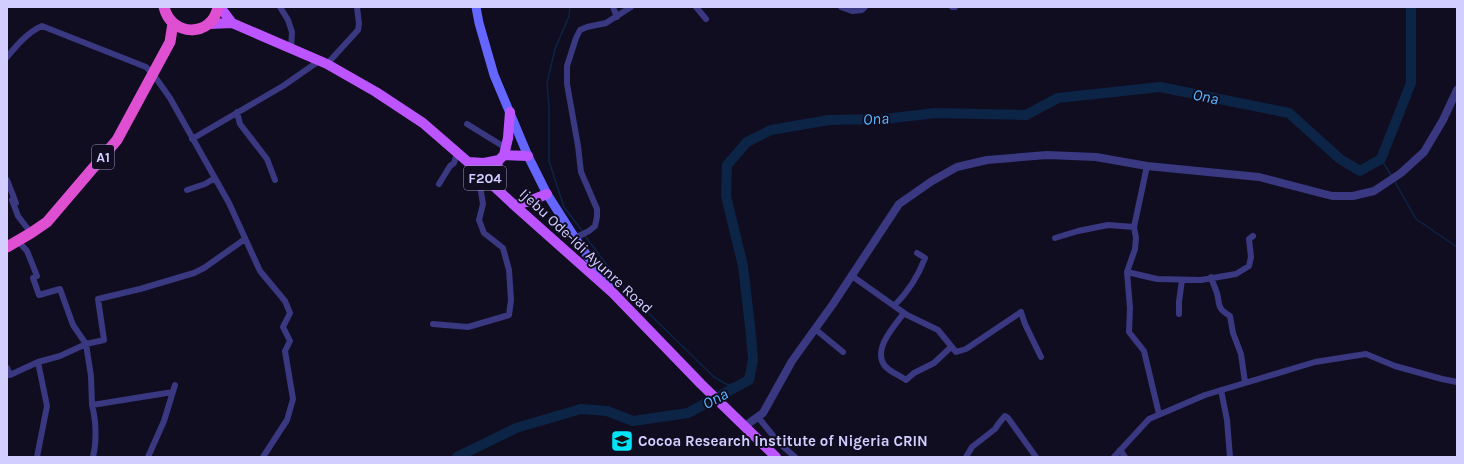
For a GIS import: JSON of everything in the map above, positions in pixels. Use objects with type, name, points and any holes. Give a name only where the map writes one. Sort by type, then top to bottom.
[{"type":"highway","points":[[164,7],[167,15],[173,22],[186,29],[196,29],[210,24],[219,7]]},
{"type":"highway","name":"A1","points":[[7,247],[31,234],[47,222],[117,140],[170,42],[173,22]]},
{"type":"highway","name":"A1","points":[[170,42],[186,29]]},
{"type":"main road","name":"F204","points":[[219,7],[232,23]]},
{"type":"main road","points":[[476,7],[479,23],[494,74],[528,156],[547,194],[578,236],[614,293]]},
{"type":"main road","name":"F204","points":[[210,24],[232,23]]},
{"type":"main road","name":"Ijebu Ode-Idi Ayunre Road","points":[[232,23],[323,62],[376,92],[423,124],[458,153],[514,205],[614,293],[701,384],[776,457]]},
{"type":"main road","points":[[494,186],[495,170],[503,154],[510,127],[510,112]]},
{"type":"main road","points":[[468,162],[484,163],[503,154],[528,156]]},
{"type":"main road","points":[[514,205],[527,202],[547,194]]},
{"type":"street","points":[[280,7],[288,20],[292,32],[292,49]]},
{"type":"street","points":[[192,138],[323,62],[358,30],[359,24],[357,7]]},
{"type":"street","points":[[613,7],[617,17]]},
{"type":"street","points":[[578,236],[590,231],[597,222],[597,209],[581,172],[576,130],[567,84],[567,66],[580,30],[586,27],[606,23],[631,7]]},
{"type":"street","points":[[696,7],[706,19]]},
{"type":"street","points":[[841,7],[852,11],[862,10],[865,7]]},
{"type":"street","points":[[7,57],[36,28],[42,26],[146,67],[153,74],[170,98],[216,178],[260,271],[285,301],[290,313],[283,327],[290,341],[285,351],[293,399],[287,420],[263,457]]},
{"type":"street","points":[[745,426],[763,413],[792,362],[852,276],[899,204],[932,181],[956,168],[987,160],[1047,156],[1096,157],[1147,166],[1259,178],[1332,196],[1353,196],[1374,191],[1401,173],[1424,152],[1444,120],[1457,90]]},
{"type":"street","points":[[236,112],[240,124],[267,159],[274,180]]},
{"type":"street","points":[[467,124],[503,154]]},
{"type":"street","points":[[439,184],[450,166],[454,163],[458,153]]},
{"type":"street","points":[[1147,166],[1134,226],[1136,238],[1135,249],[1127,272],[1130,308],[1129,332],[1144,351],[1159,414]]},
{"type":"street","points":[[433,324],[468,327],[508,315],[511,300],[509,270],[503,248],[484,233],[479,220],[483,204],[480,186],[484,177]]},
{"type":"street","points":[[187,190],[205,184],[216,178]]},
{"type":"street","points":[[7,180],[18,216],[31,234]]},
{"type":"street","points":[[1055,238],[1078,231],[1108,225],[1134,226]]},
{"type":"street","points":[[1127,272],[1157,278],[1182,280],[1201,280],[1236,274],[1249,266],[1251,257],[1248,239],[1253,236]]},
{"type":"street","points":[[7,368],[8,376],[38,362],[60,356],[86,344],[104,340],[98,299],[140,289],[194,273],[204,268],[245,239]]},
{"type":"street","points":[[18,241],[27,251],[37,276],[33,278],[39,295],[60,289],[73,325],[86,344],[91,376],[92,405],[94,413],[95,449],[93,457]]},
{"type":"street","points":[[894,306],[914,283],[922,267],[925,258],[917,253]]},
{"type":"street","points":[[852,276],[904,313],[938,330],[956,352],[966,349],[1021,312],[1024,324],[1041,357]]},
{"type":"street","points":[[1212,278],[1217,293],[1218,305],[1222,312],[1230,316],[1233,333],[1241,354],[1246,382]]},
{"type":"street","points":[[1179,314],[1178,302],[1182,280]]},
{"type":"street","points":[[904,313],[889,333],[882,347],[881,352],[884,364],[889,370],[906,380],[914,373],[934,363],[951,347]]},
{"type":"street","points":[[815,329],[843,352]]},
{"type":"street","points":[[1114,457],[1149,419],[1159,414],[1205,395],[1314,362],[1366,354],[1394,366],[1457,382]]},
{"type":"street","points":[[37,457],[47,406],[38,362]]},
{"type":"street","points":[[148,457],[164,421],[175,385]]},
{"type":"street","points":[[1221,390],[1227,420],[1230,457]]},
{"type":"street","points":[[92,405],[173,392]]},
{"type":"street","points":[[966,457],[972,447],[995,430],[1005,416],[1036,457]]},
{"type":"street","points":[[758,418],[779,443],[795,457]]},
{"type":"street","points":[[1120,450],[1125,457]]},
{"type":"waterway","points":[[570,7],[569,16],[555,49],[547,83],[549,108],[549,161],[564,207],[583,232]]},
{"type":"waterway","name":"Ona","points":[[457,457],[516,428],[581,409],[607,411],[633,421],[688,413],[749,380],[753,360],[751,335],[743,266],[726,196],[727,165],[747,142],[771,130],[829,120],[884,119],[936,113],[1026,115],[1058,98],[1160,87],[1289,113],[1340,159],[1360,171],[1381,159],[1411,83],[1411,7]]},
{"type":"waterway","points":[[1381,159],[1391,175]]},
{"type":"waterway","points":[[1394,180],[1416,219],[1457,247]]},
{"type":"waterway","points":[[585,236],[629,294],[714,377],[728,385],[749,380]]},
{"type":"place","name":"Cocoa Research Institute of Nigeria CRIN","points":[[622,441]]}]
